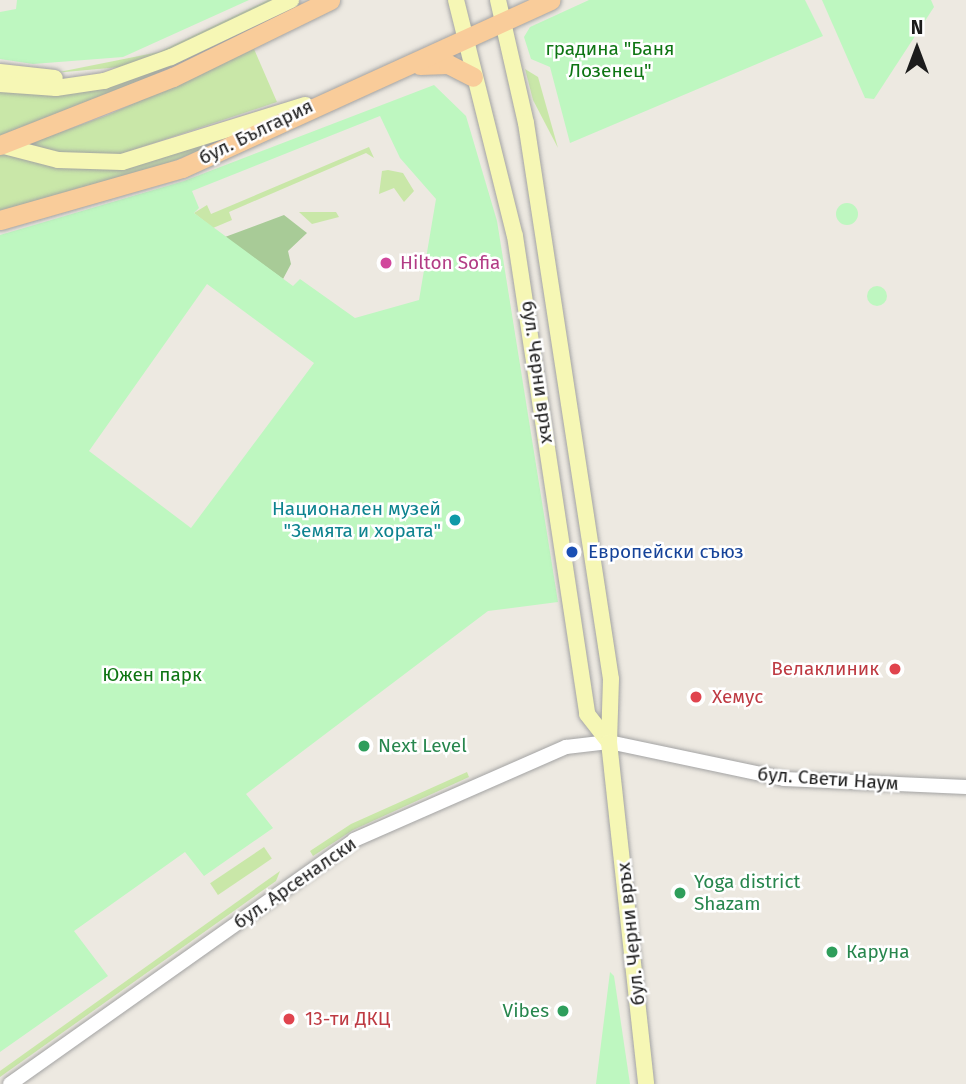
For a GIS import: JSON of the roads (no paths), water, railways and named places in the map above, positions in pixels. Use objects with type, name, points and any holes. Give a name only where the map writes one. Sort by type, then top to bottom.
[{"type":"main road","points":[[0,84],[82,86],[138,70],[291,0]]},
{"type":"main road","points":[[0,145],[173,77],[330,0]]},
{"type":"main road","name":"бул. Черни връх","points":[[456,0],[527,299],[586,713],[609,742]]},
{"type":"main road","name":"бул. Черни връх","points":[[498,0],[526,123],[611,679],[609,742],[646,1084]]},
{"type":"main road","name":"бул. България","points":[[0,220],[130,187],[254,137],[321,101],[405,67],[463,38],[551,0]]},
{"type":"main road","points":[[405,67],[443,63],[473,76]]},
{"type":"main road","points":[[0,72],[57,78],[138,70]]},
{"type":"main road","points":[[0,145],[58,160],[122,162],[321,101]]},
{"type":"street","name":"бул. Свети Наум","points":[[609,742],[784,779],[966,787]]},
{"type":"street","name":"бул. Арсеналски","points":[[10,1084],[354,840],[566,747],[609,742]]},
{"type":"place","name":"Hilton Sofia","points":[[386,263]]},
{"type":"place","name":"Национален музей \"Земята и хората\"","points":[[455,520]]},
{"type":"place","name":"Европейски съюз","points":[[572,552]]},
{"type":"place","name":"Велаклиник","points":[[895,669]]},
{"type":"place","name":"Хемус","points":[[696,697]]},
{"type":"place","name":"Next Level","points":[[364,746]]},
{"type":"place","name":"Yoga district Shazam","points":[[680,893]]},
{"type":"place","name":"Каруна","points":[[832,952]]},
{"type":"place","name":"Vibes","points":[[563,1011]]},
{"type":"place","name":"13-ти ДКЦ","points":[[289,1019]]},
{"type":"park label","name":"градина \"Баня Лозенец\"","points":[[610,60]]},
{"type":"park label","name":"Южен парк","points":[[152,675]]}]
